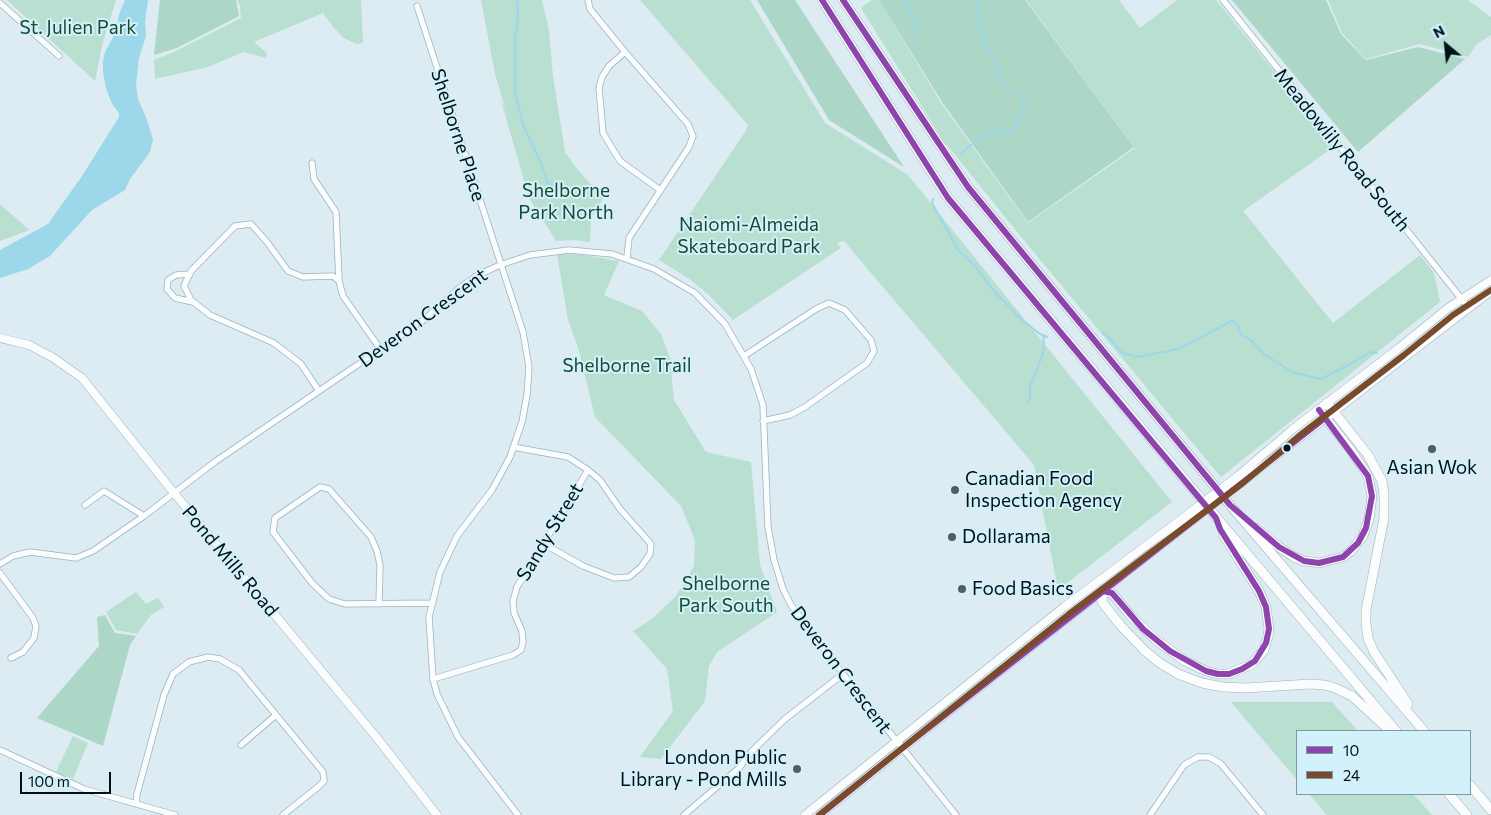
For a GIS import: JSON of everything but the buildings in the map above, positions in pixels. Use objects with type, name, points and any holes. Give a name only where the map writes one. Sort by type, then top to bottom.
[{"type":"highway","points":[[822,0],[948,198],[1395,730]]},
{"type":"highway","points":[[843,0],[968,187],[1230,504],[1424,730]]},
{"type":"highway","points":[[1327,403],[1373,463],[1382,481],[1384,518],[1366,610],[1368,638],[1381,665],[1424,730]]},
{"type":"highway","points":[[1230,504],[1279,547],[1304,561],[1328,562],[1343,557],[1351,551],[1363,536],[1366,528],[1372,496],[1371,484],[1361,464],[1319,410]]},
{"type":"highway","points":[[1216,518],[1220,529],[1259,591],[1266,607],[1268,636],[1264,650],[1252,664],[1229,674],[1218,674],[1200,668],[1185,661],[1156,640],[1130,615],[1112,593],[1103,591],[1102,602],[1132,639],[1160,663],[1178,674],[1202,683],[1223,687],[1325,685],[1352,696],[1389,730]]},
{"type":"highway","points":[[1471,786],[1491,810]]},
{"type":"highway","points":[[1450,795],[1467,815]]},
{"type":"main road","points":[[1240,479],[1327,403],[1448,308],[1491,280]]},
{"type":"main road","points":[[805,815],[1096,582],[1186,520],[1334,412],[1491,291]]},
{"type":"main road","name":"Pond Mills Road","points":[[0,338],[29,346],[52,357],[82,378],[174,493],[377,738],[437,815]]},
{"type":"main road","points":[[820,815],[1103,591],[1186,520]]},
{"type":"main road","points":[[1096,582],[1103,591]]},
{"type":"street","points":[[588,0],[590,9],[688,124],[693,136],[689,147],[629,238],[627,258]]},
{"type":"street","name":"Meadowlily Road South","points":[[1223,0],[1468,307]]},
{"type":"street","points":[[0,3],[59,56]]},
{"type":"street","name":"Shelborne Place","points":[[417,6],[523,332],[529,367],[527,395],[522,422],[513,447],[492,490],[457,536],[440,572],[429,617],[433,678],[438,694],[458,737],[516,814]]},
{"type":"street","points":[[625,52],[609,66],[602,77],[599,88],[602,133],[620,161],[660,190]]},
{"type":"street","points":[[312,163],[314,179],[336,212],[339,281],[343,296],[381,350]]},
{"type":"street","points":[[319,391],[301,364],[274,343],[210,315],[193,302],[184,286],[190,274],[235,226],[252,224],[288,271],[303,277],[333,276],[339,281]]},
{"type":"street","name":"Deveron Crescent","points":[[0,564],[13,556],[30,552],[76,558],[93,551],[144,516],[216,461],[425,319],[458,289],[476,276],[500,265],[530,255],[570,250],[612,254],[654,269],[694,294],[725,324],[751,368],[763,405],[768,528],[774,560],[783,589],[791,605],[843,674],[956,815]]},
{"type":"street","points":[[190,274],[176,275],[168,280],[167,289],[175,298],[193,302]]},
{"type":"street","points":[[744,356],[816,308],[829,303],[845,310],[871,340],[874,351],[867,363],[805,407],[790,415],[763,421]]},
{"type":"street","points":[[513,447],[568,458],[588,470],[600,480],[620,509],[651,544],[650,554],[641,567],[629,577],[614,578],[583,566],[544,544]]},
{"type":"street","name":"Sandy Street","points":[[433,678],[513,655],[520,650],[523,642],[522,631],[514,613],[516,587],[588,470]]},
{"type":"street","points":[[379,604],[380,565],[377,551],[371,537],[330,489],[320,487],[275,518],[273,532],[312,583],[329,599],[345,604],[379,604],[432,603]]},
{"type":"street","points":[[86,505],[104,491],[144,516]]},
{"type":"street","points":[[0,573],[29,612],[36,626],[34,638],[23,652],[11,658]]},
{"type":"street","points":[[136,804],[164,695],[173,674],[189,662],[208,657],[220,659],[238,670],[323,772],[324,781],[282,815]]},
{"type":"street","points":[[684,815],[739,768],[752,751],[785,719],[843,674]]},
{"type":"street","points":[[241,744],[276,715]]},
{"type":"street","points":[[0,750],[84,789],[175,815]]},
{"type":"street","points":[[1150,815],[1184,765],[1198,756],[1209,757],[1221,764],[1263,815]]},
{"type":"green space","name":"St. Julien Park","points":[[7,0],[116,0],[103,42],[95,81]]},
{"type":"green space","points":[[160,0],[236,0],[239,16],[177,48],[154,55]]},
{"type":"green space","points":[[237,0],[361,0],[363,43],[356,44],[344,38],[323,13],[254,42],[267,53],[266,58],[243,52],[208,67],[155,79],[154,60],[241,18],[240,6]]},
{"type":"green space","name":"Shelborne Park North","points":[[481,0],[542,0],[549,30],[553,76],[565,152],[603,198],[591,220],[590,242],[575,240],[556,241],[529,198],[500,97],[507,114],[495,74]]},
{"type":"green space","name":"Naiomi-Almeida Skateboard Park","points":[[640,0],[750,0],[825,123],[908,175],[1172,502],[1058,590],[1034,465],[844,241],[837,243],[841,248],[733,320],[708,294],[688,278],[659,260],[748,125]]},
{"type":"green space","points":[[757,0],[795,0],[904,167],[829,120]]},
{"type":"green space","points":[[872,0],[879,0],[941,103],[1028,223],[1135,148],[1026,0],[1119,0],[1140,28],[1177,0],[1216,0],[1335,146],[1243,211],[1333,323],[1420,255],[1434,273],[1440,302],[1221,477],[943,140],[861,8]]},
{"type":"green space","points":[[879,0],[1025,0],[1134,147],[1028,222],[942,102]]},
{"type":"green space","points":[[1232,0],[1326,0],[1341,34],[1366,60],[1418,47],[1465,59],[1358,152]]},
{"type":"green space","points":[[1328,0],[1468,0],[1491,17],[1491,35],[1477,44],[1468,57],[1420,44],[1366,59],[1342,33]]},
{"type":"green space","points":[[0,204],[29,230],[0,241]]},
{"type":"green space","name":"Shelborne Trail","points":[[557,254],[584,255],[619,261],[604,295],[642,311],[661,334],[670,358],[674,400],[706,452],[751,462],[760,565],[777,612],[717,652],[709,666],[705,701],[661,759],[640,757],[673,711],[667,669],[633,631],[652,619],[676,596],[694,566],[695,540],[681,506],[595,417],[578,347],[568,320]]},
{"type":"green space","points":[[136,592],[146,604],[158,598],[164,607],[151,615],[137,634],[116,630],[106,612]]},
{"type":"green space","points":[[105,615],[115,633],[136,636],[130,645],[103,746],[37,718],[99,646],[97,617]]},
{"type":"green space","points":[[1231,702],[1332,702],[1357,730],[1296,730],[1296,779]]},
{"type":"green space","points":[[73,736],[88,743],[73,779],[56,772]]},
{"type":"green space","points":[[1310,795],[1414,795],[1432,815],[1327,815]]},
{"type":"water","points":[[125,0],[148,0],[145,22],[146,36],[139,58],[136,84],[138,99],[153,139],[150,152],[130,179],[125,190],[92,210],[50,256],[28,269],[0,278],[0,250],[48,224],[82,176],[119,117],[119,113],[112,104],[106,88],[103,61],[105,52],[117,30],[119,14]]},
{"type":"waterway","points":[[517,0],[515,92],[523,125],[542,165],[548,184],[550,183],[554,189]]},
{"type":"waterway","points":[[907,0],[905,5],[917,25],[915,41]]},
{"type":"waterway","points":[[961,155],[969,146],[994,131],[1013,132],[1026,101],[1000,83],[995,62],[983,40],[978,0]]},
{"type":"waterway","points":[[933,199],[932,203],[958,250],[974,265],[994,291],[1022,320],[1047,337]]},
{"type":"waterway","points":[[1103,333],[1107,335],[1122,353],[1138,357],[1178,349],[1232,321],[1237,323],[1241,335],[1251,340],[1264,354],[1292,372],[1321,379],[1370,352],[1377,353]]},
{"type":"waterway","points":[[1028,402],[1030,387],[1042,356],[1043,335]]},
{"type":"transit line","name":"10","points":[[822,0],[948,198],[1216,518],[1220,529],[1259,591],[1266,607],[1269,629],[1266,643],[1255,661],[1242,669],[1229,674],[1206,671],[1170,651],[1143,629],[1112,593],[1103,591]]},
{"type":"transit line","name":"10","points":[[843,0],[968,187],[1230,505],[1279,547],[1304,561],[1319,563],[1343,557],[1358,543],[1366,528],[1372,496],[1368,476],[1319,410]]},
{"type":"transit line","name":"24","points":[[819,815],[1069,614],[1243,483],[1299,436],[1453,315],[1491,290]]},
{"type":"transit line","name":"10","points":[[820,815],[895,754],[1325,418]]},
{"type":"place","name":"Asian Wok","points":[[1432,449]]},
{"type":"place","name":"Canadian Food Inspection Agency","points":[[955,490]]},
{"type":"place","name":"Dollarama","points":[[952,537]]},
{"type":"place","name":"Food Basics","points":[[962,589]]},
{"type":"place","name":"London Public Library - Pond Mills","points":[[797,769]]},
{"type":"park label","name":"Shelborne Park South","points":[[726,595]]}]
